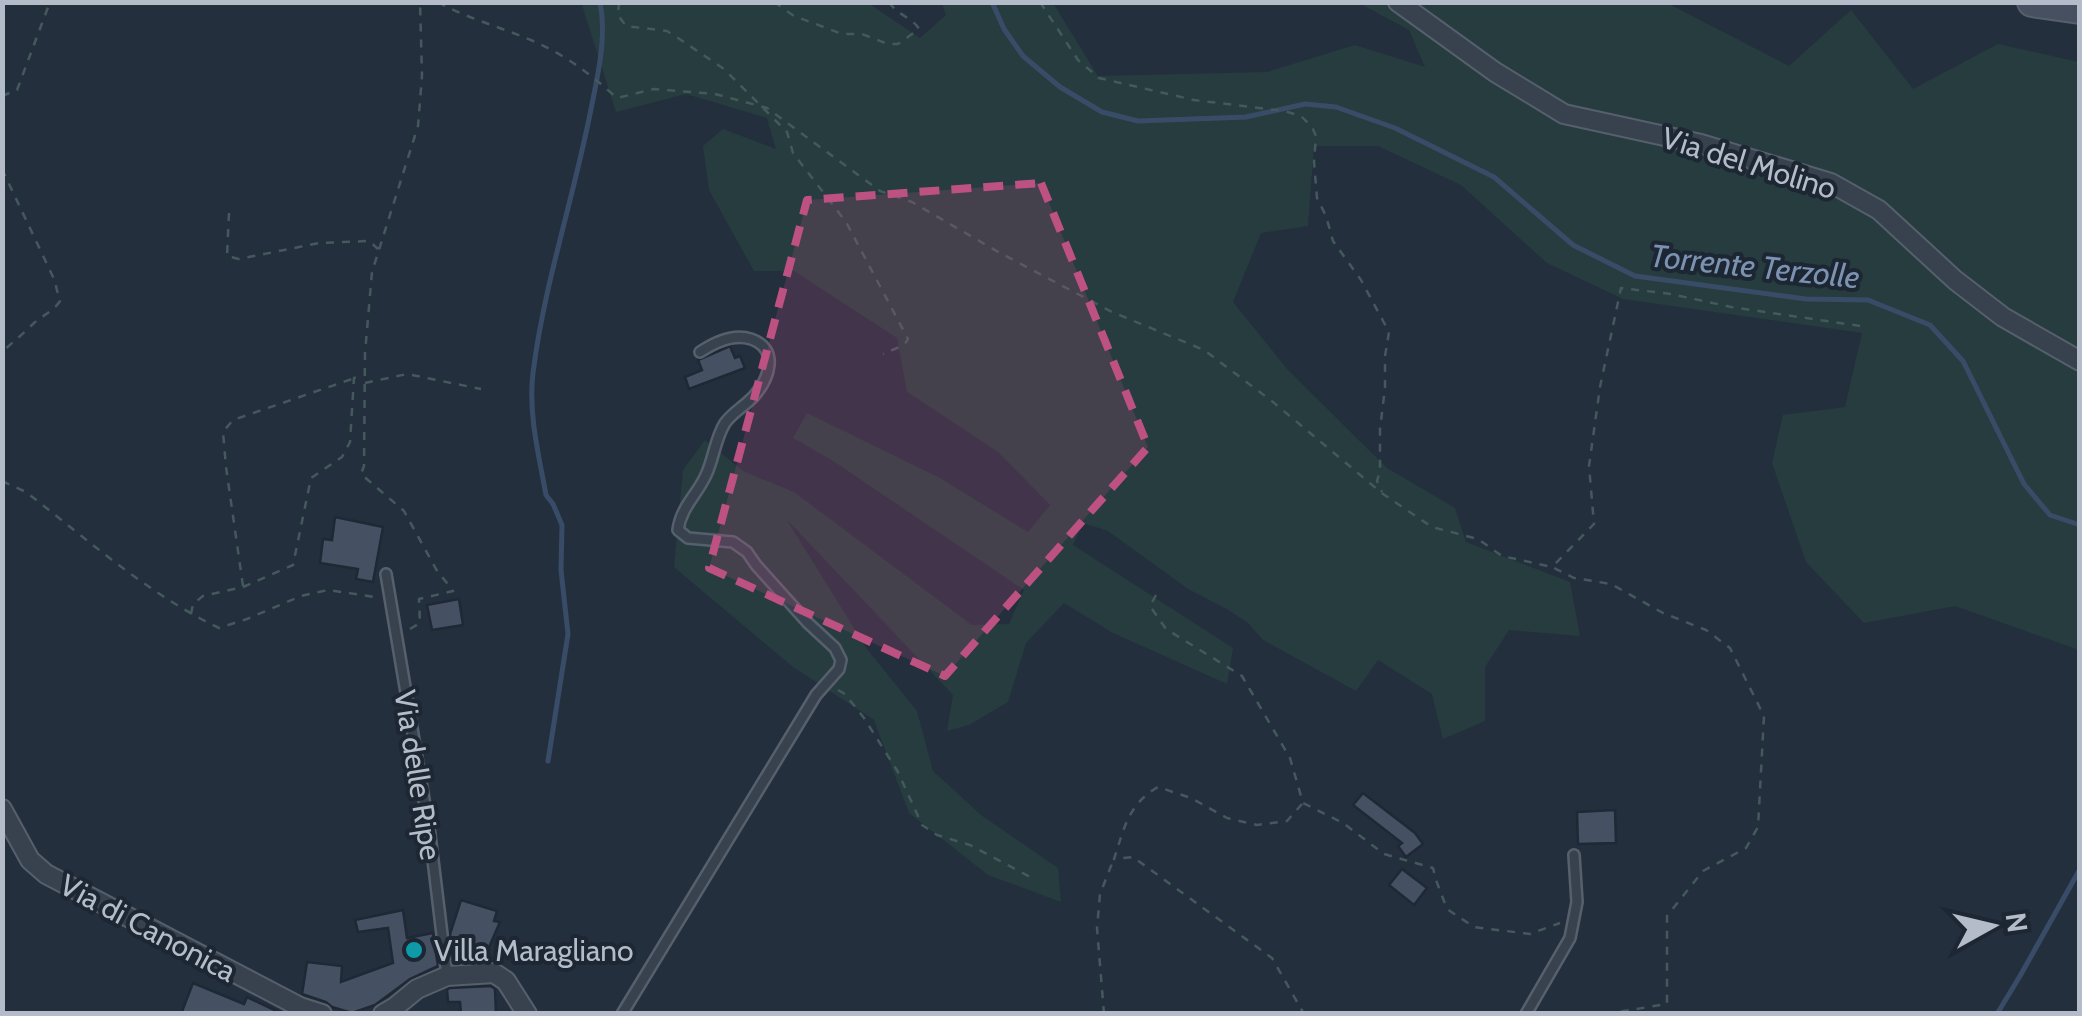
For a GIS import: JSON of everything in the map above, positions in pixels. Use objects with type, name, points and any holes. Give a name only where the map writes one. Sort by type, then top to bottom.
[{"type":"street","name":"Via del Molino","points":[[1398,2],[1496,72],[1564,114],[1701,144],[1831,183],[1879,210],[1955,280],[2003,317],[2080,361]]},
{"type":"street","points":[[2032,2],[2080,9]]},
{"type":"street","name":"Via di Canonica","points":[[2,809],[30,860],[46,874],[300,1008],[322,1014]]},
{"type":"street","points":[[383,1014],[417,990],[447,976],[494,974],[506,981],[527,1014]]},
{"type":"lane","points":[[622,1014],[816,695],[839,669],[835,648],[747,552],[732,542],[688,538],[678,530],[689,500],[706,476],[726,422],[753,397],[770,367],[765,346],[752,339],[716,341],[700,352]]},
{"type":"lane","name":"Via delle Ripe","points":[[386,574],[430,836],[447,976]]},
{"type":"lane","points":[[1526,1014],[1570,938],[1576,902],[1574,855]]},
{"type":"path","points":[[2,96],[17,90],[50,2]]},
{"type":"path","points":[[397,637],[420,624],[418,599],[453,591],[436,569],[404,511],[360,474],[364,466],[364,382],[372,272],[418,126],[422,76],[420,2]]},
{"type":"path","points":[[438,2],[454,12],[535,42],[582,67],[617,98],[654,90],[715,94],[767,108],[880,191],[912,202],[1112,312],[1204,350],[1274,402],[1382,494],[1432,527],[1478,538],[1502,556],[1552,567],[1574,578],[1610,584],[1663,613],[1706,630],[1730,648],[1764,716],[1758,826],[1746,848],[1704,871],[1667,916],[1667,1004],[1606,1014]]},
{"type":"path","points":[[619,2],[618,15],[626,26],[667,31],[681,40],[724,69],[787,132],[793,153],[846,222],[908,339],[904,345],[883,354]]},
{"type":"path","points":[[774,2],[794,16],[842,34],[862,34],[898,44],[919,29],[916,22],[901,16],[889,2]]},
{"type":"path","points":[[1040,2],[1078,60],[1099,78],[1194,100],[1284,110],[1301,116],[1312,127],[1316,136],[1317,198],[1333,241],[1361,280],[1389,332],[1380,408],[1377,481],[1382,494]]},
{"type":"path","points":[[2,169],[54,279],[60,301],[53,312],[36,321],[2,352]]},
{"type":"path","points":[[230,213],[227,256],[238,260],[319,243],[369,241],[378,249]]},
{"type":"path","points":[[1552,567],[1594,524],[1589,466],[1600,387],[1622,288],[1866,327]]},
{"type":"path","points":[[243,587],[224,432],[233,420],[365,374]]},
{"type":"path","points":[[364,382],[407,374],[480,388]]},
{"type":"path","points":[[191,614],[193,604],[203,596],[243,587],[294,565],[310,478],[342,457],[350,442],[354,378]]},
{"type":"path","points":[[2,481],[26,492],[151,588],[219,628],[301,596],[328,590],[390,602]]},
{"type":"path","points":[[1156,595],[1150,606],[1166,629],[1242,676],[1290,758],[1303,803],[1342,823],[1384,854],[1433,868],[1447,910],[1474,927],[1530,934],[1574,918]]},
{"type":"path","points":[[826,684],[845,694],[864,718],[898,772],[922,824],[1032,878]]},
{"type":"path","points":[[1104,1014],[1098,928],[1100,894],[1128,818],[1143,796],[1158,787],[1191,798],[1226,818],[1257,825],[1286,821],[1303,803]]},
{"type":"path","points":[[1114,859],[1133,857],[1272,958],[1304,1014]]},
{"type":"highlighted area","points":[[1041,183],[1148,447],[945,676],[709,568],[807,200]]},
{"type":"green space","points":[[581,2],[868,3],[920,38],[946,15],[942,3],[1053,3],[1098,76],[1267,72],[1355,45],[1425,67],[1409,30],[1357,2],[1667,3],[1789,66],[1851,10],[1913,89],[1998,44],[2079,62],[2079,650],[1955,606],[1864,623],[1806,562],[1772,463],[1783,415],[1845,407],[1862,333],[1623,299],[1547,263],[1461,185],[1378,146],[1314,146],[1308,226],[1261,233],[1233,302],[1288,370],[1387,468],[1455,508],[1466,542],[1570,582],[1580,636],[1509,630],[1485,667],[1485,721],[1443,739],[1432,694],[1378,660],[1356,691],[1263,640],[1248,623],[1188,589],[1108,531],[1083,523],[1073,545],[1233,648],[1227,684],[1113,633],[1064,603],[1026,643],[1008,702],[969,725],[947,731],[953,695],[787,520],[867,649],[917,711],[933,771],[981,815],[1058,868],[1061,902],[988,875],[909,813],[874,720],[793,667],[674,567],[683,470],[705,440],[743,471],[794,492],[972,625],[1009,624],[1024,590],[793,438],[807,413],[940,478],[1028,532],[1050,505],[998,452],[907,392],[897,338],[794,271],[754,271],[709,190],[703,146],[723,129],[776,149],[767,118],[686,94],[616,112]]},
{"type":"building","points":[[730,346],[745,368],[689,389],[685,377],[702,370],[698,360]]},
{"type":"building","points":[[335,517],[383,527],[373,582],[356,579],[358,569],[320,563],[323,539],[332,540]]},
{"type":"building","points":[[459,599],[463,625],[432,630],[427,605]]},
{"type":"building","points":[[1363,793],[1415,833],[1423,844],[1406,857],[1398,846],[1402,843],[1353,805]]},
{"type":"building","points":[[1615,810],[1616,843],[1578,844],[1577,812]]},
{"type":"building","points":[[1402,869],[1427,888],[1414,905],[1389,885]]},
{"type":"building","points":[[461,900],[497,911],[494,921],[500,922],[483,961],[454,963],[450,934]]},
{"type":"building","name":"Villa Maragliano","points":[[403,910],[407,938],[433,933],[438,966],[410,979],[375,1005],[352,1013],[302,994],[307,962],[342,966],[341,982],[393,963],[388,928],[358,932],[355,920]]},
{"type":"building","points":[[193,983],[244,1004],[247,997],[283,1014],[181,1014]]},
{"type":"building","points":[[447,989],[495,989],[496,1014],[461,1014],[460,1002],[448,1002]]},
{"type":"waterway","points":[[548,761],[568,634],[561,570],[562,525],[546,495],[532,388],[544,307],[599,69],[603,29],[600,2]]},
{"type":"waterway","name":"Torrente Terzolle","points":[[992,2],[1004,29],[1023,56],[1060,87],[1102,112],[1138,121],[1246,117],[1305,104],[1336,107],[1395,128],[1494,177],[1573,245],[1635,276],[1806,299],[1868,300],[1930,325],[1963,361],[2024,484],[2050,515],[2080,525]]},
{"type":"waterway","points":[[1997,1014],[2080,869]]},
{"type":"place","name":"Villa Maragliano","points":[[414,950]]}]
